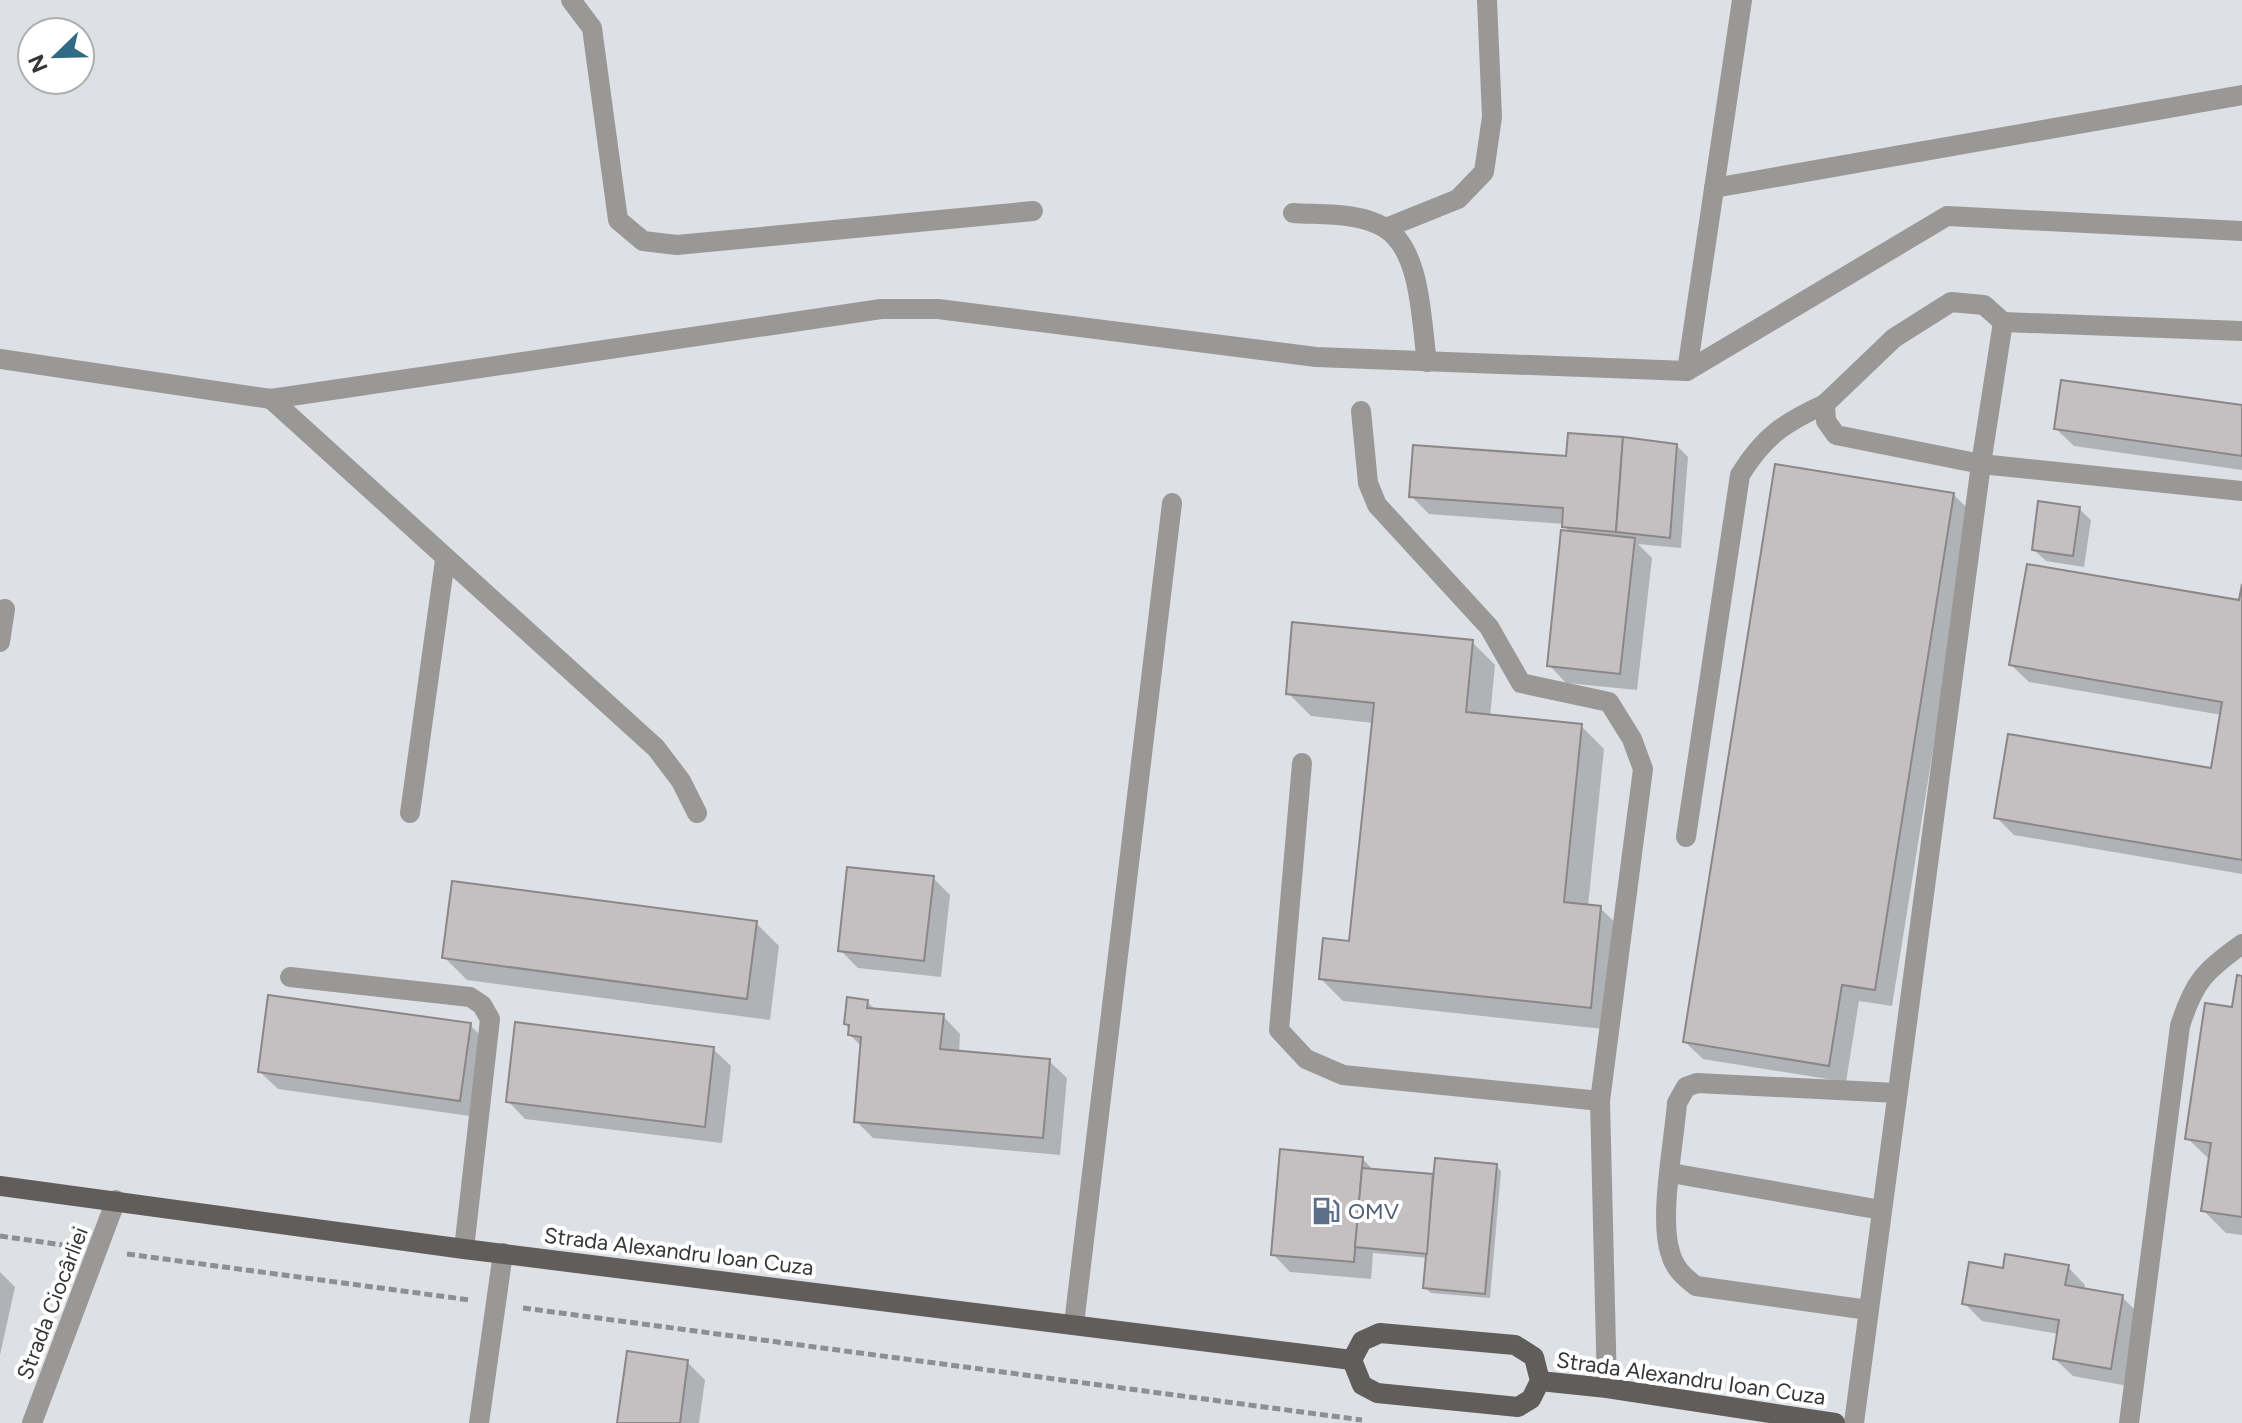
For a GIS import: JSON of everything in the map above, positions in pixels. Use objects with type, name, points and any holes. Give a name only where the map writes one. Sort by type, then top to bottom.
[{"type":"main road","name":"Strada Alexandru Ioan Cuza","points":[[0,1186],[464,1249],[1352,1360]]},
{"type":"main road","points":[[1380,1333],[1515,1345],[1534,1357],[1540,1381],[1531,1399],[1518,1407],[1377,1393],[1362,1385],[1352,1360],[1362,1341],[1380,1333]]},
{"type":"main road","name":"Strada Alexandru Ioan Cuza","points":[[1540,1381],[1607,1388],[1835,1423]]},
{"type":"street","points":[[571,0],[592,28],[618,220],[643,241],[677,245],[1033,211]]},
{"type":"street","points":[[1386,228],[1458,199],[1484,172],[1492,117],[1487,0]]},
{"type":"street","points":[[1687,371],[1742,0]]},
{"type":"street","points":[[1714,188],[2242,95]]},
{"type":"street","points":[[1293,213],[1349,217],[1386,228],[1412,261],[1427,362]]},
{"type":"street","points":[[0,359],[271,399],[881,309],[938,309],[1316,357],[1687,371],[1947,216],[2242,231]]},
{"type":"street","points":[[1686,837],[1740,475],[1756,449],[1783,424],[1825,404],[1894,338],[1951,302],[1984,305],[2003,322],[2242,331]]},
{"type":"street","points":[[1854,1423],[1981,464],[2003,322]]},
{"type":"street","points":[[271,399],[445,560],[656,748],[681,781],[697,813]]},
{"type":"street","points":[[1825,404],[1826,421],[1836,435],[1981,464],[2242,491]]},
{"type":"street","points":[[1361,411],[1368,483],[1377,505],[1489,627],[1521,683],[1609,702],[1632,739],[1643,769],[1600,1101],[1607,1388]]},
{"type":"street","points":[[1074,1324],[1172,503]]},
{"type":"street","points":[[410,813],[445,560]]},
{"type":"street","points":[[0,642],[5,609]]},
{"type":"street","points":[[1302,763],[1279,1030],[1306,1059],[1343,1075],[1600,1101]]},
{"type":"street","points":[[2129,1423],[2180,1026],[2191,991],[2204,973],[2242,944]]},
{"type":"street","points":[[290,977],[470,997],[482,1005],[490,1019],[464,1249]]},
{"type":"street","points":[[1868,1310],[1696,1286],[1679,1273],[1670,1254],[1665,1229],[1677,1103],[1686,1087],[1697,1083],[1897,1093]]},
{"type":"street","points":[[1671,1173],[1881,1210]]},
{"type":"street","name":"Strada Ciocârliei","points":[[32,1423],[100,1250],[116,1200]]},
{"type":"street","points":[[479,1423],[503,1253]]},
{"type":"path","points":[[0,1236],[1367,1421]]},
{"type":"building","points":[[2061,380],[2242,405],[2242,456],[2054,429]]},
{"type":"building","points":[[1568,433],[1623,437],[1616,532],[1562,527],[1563,508],[1409,497],[1413,445],[1566,456]]},
{"type":"building","points":[[1623,437],[1677,444],[1670,538],[1616,532]]},
{"type":"building","points":[[1775,464],[1954,493],[1875,990],[1842,985],[1829,1066],[1683,1042]]},
{"type":"building","points":[[2038,501],[2080,507],[2073,556],[2032,550]]},
{"type":"building","points":[[1561,530],[1635,538],[1620,674],[1547,666]]},
{"type":"building","points":[[2027,564],[2239,600],[2242,584],[2242,860],[1994,818],[2008,734],[2211,768],[2222,702],[2009,665]]},
{"type":"building","points":[[1292,622],[1473,640],[1466,712],[1582,724],[1564,902],[1601,906],[1591,1008],[1319,979],[1323,938],[1349,941],[1374,703],[1286,694]]},
{"type":"building","points":[[847,867],[934,876],[924,961],[838,951]]},
{"type":"building","points":[[452,881],[757,921],[747,999],[442,958]]},
{"type":"building","points":[[2237,975],[2242,976],[2242,1217],[2201,1211],[2211,1143],[2185,1139],[2205,1003],[2232,1007]]},
{"type":"building","points":[[268,995],[471,1023],[460,1101],[258,1072]]},
{"type":"building","points":[[847,997],[868,1000],[867,1008],[944,1014],[940,1049],[1050,1059],[1043,1138],[854,1122],[861,1037],[848,1035],[849,1025],[844,1024]]},
{"type":"building","points":[[515,1022],[714,1047],[705,1127],[506,1102]]},
{"type":"building","points":[[1280,1149],[1363,1157],[1354,1262],[1271,1255]]},
{"type":"building","points":[[1435,1158],[1497,1164],[1485,1294],[1423,1288]]},
{"type":"building","points":[[1362,1168],[1433,1174],[1427,1254],[1355,1247]]},
{"type":"building","points":[[2005,1254],[2069,1265],[2065,1285],[2123,1295],[2111,1369],[2053,1359],[2059,1320],[1962,1304],[1969,1262],[2003,1268]]},
{"type":"building","points":[[627,1351],[688,1360],[680,1423],[617,1423]]},
{"type":"place","name":"OMV","points":[[1326,1211]]}]
